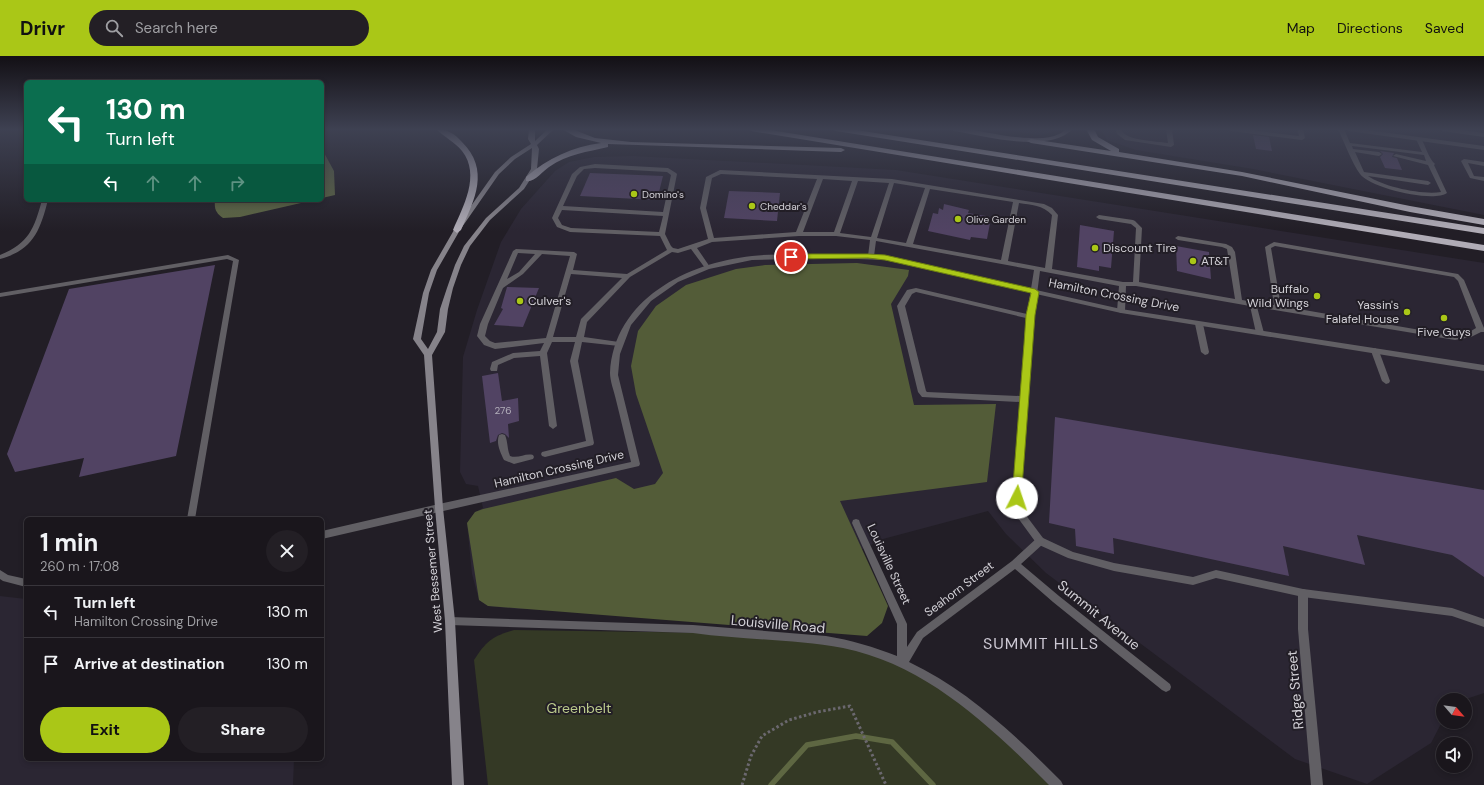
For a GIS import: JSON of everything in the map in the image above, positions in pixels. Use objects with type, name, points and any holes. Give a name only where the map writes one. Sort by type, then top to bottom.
[{"type":"highway","points":[[458,230],[474,194],[475,172],[471,163]]},
{"type":"highway","points":[[529,179],[549,163]]},
{"type":"highway","points":[[959,163],[1484,248]]},
{"type":"highway","points":[[1052,163],[1484,231]]},
{"type":"highway","points":[[1171,163],[1242,174],[1410,209],[1484,222]]},
{"type":"main road","name":"West Bessemer Street","points":[[458,785],[450,621],[439,508],[428,355],[417,338],[421,312],[434,270],[458,230],[497,173],[508,163]]},
{"type":"main road","points":[[428,355],[441,332],[444,309],[450,288],[467,246],[488,219],[522,189],[529,179],[535,163]]},
{"type":"street","points":[[1357,163],[1367,179],[1379,184],[1440,196],[1444,193],[1432,164],[1428,163]]},
{"type":"street","points":[[1465,163],[1472,177],[1484,179]]},
{"type":"street","points":[[662,234],[565,229],[559,226],[555,218],[574,174],[582,168],[595,166],[668,170],[674,174],[662,234],[671,250]]},
{"type":"street","points":[[711,240],[703,208],[709,177],[720,172],[892,181],[1042,205],[1050,209],[1055,215],[1048,271]]},
{"type":"street","points":[[1362,173],[1428,183]]},
{"type":"street","points":[[799,234],[821,177]]},
{"type":"street","points":[[836,234],[856,179]]},
{"type":"street","points":[[871,256],[873,239],[892,181]]},
{"type":"street","points":[[909,245],[928,187]]},
{"type":"street","points":[[1004,263],[1016,201]]},
{"type":"street","points":[[0,257],[15,252],[31,239],[38,226],[44,202]]},
{"type":"street","points":[[559,208],[666,214]]},
{"type":"street","points":[[1099,217],[1133,222],[1138,225],[1136,284]]},
{"type":"street","points":[[545,454],[590,444],[574,361],[584,321],[628,276],[671,250],[678,251],[711,240],[799,234],[836,234],[909,245],[1123,284],[1136,284],[1455,338],[1472,335],[1482,330],[1461,280],[1456,275],[1274,244],[1268,247],[1278,308]]},
{"type":"street","points":[[1178,238],[1224,245],[1230,248],[1232,252],[1239,301]]},
{"type":"street","points":[[693,247],[707,267]]},
{"type":"street","points":[[553,426],[543,353],[549,340],[574,254],[516,251],[484,324],[481,336],[486,343],[495,346],[549,340],[579,339],[619,344]]},
{"type":"street","points":[[500,286],[521,273],[540,253]]},
{"type":"street","name":"Hamilton Crossing Drive","points":[[439,508],[636,464],[614,375],[616,354],[628,324],[649,299],[676,280],[707,267],[752,258],[871,256],[927,266],[1121,311],[1484,368]]},
{"type":"street","points":[[0,295],[228,258],[236,260],[191,517]]},
{"type":"street","points":[[1038,269],[1030,317],[1017,498],[1021,515],[1040,541],[1071,555],[1114,567],[1193,581],[1216,574],[1303,593],[1452,612],[1484,624]]},
{"type":"street","points":[[569,272],[628,276]]},
{"type":"street","points":[[1121,311],[1123,284]]},
{"type":"street","points":[[1023,399],[925,395],[922,392],[901,306],[909,292],[916,290],[1030,317]]},
{"type":"street","points":[[1253,304],[1260,333]]},
{"type":"street","points":[[1199,324],[1205,352]]},
{"type":"street","points":[[1375,351],[1386,381]]},
{"type":"street","points":[[494,369],[495,364],[513,356],[543,353]]},
{"type":"street","points":[[502,437],[503,450],[507,458],[514,461],[530,457]]},
{"type":"street","points":[[324,535],[439,508]]},
{"type":"street","name":"Louisville Street","points":[[856,523],[902,624],[902,664]]},
{"type":"street","name":"Seahorn Street","points":[[902,664],[920,635],[1015,564],[1040,541]]},
{"type":"street","name":"Summit Avenue","points":[[1015,564],[1056,599],[1166,687]]},
{"type":"street","points":[[0,574],[6,578],[24,582]]},
{"type":"street","name":"Ridge Street","points":[[1303,593],[1304,629],[1317,785]]},
{"type":"street","name":"Louisville Road","points":[[450,621],[694,629],[717,633],[803,639],[845,644],[876,653],[902,664],[934,680],[961,697],[1006,734],[1057,785]]},
{"type":"path","points":[[742,785],[751,756],[762,736],[789,720],[817,712],[850,706],[886,785]]},
{"type":"shaded area","points":[[324,163],[330,163],[334,171],[335,195],[324,198]]},
{"type":"shaded area","points":[[567,163],[765,163],[896,170],[1484,263],[1484,693],[1472,697],[1472,693],[1436,693],[1436,729],[1438,729],[1431,743],[1367,784],[1295,759],[1046,573],[1006,534],[988,511],[883,539],[860,550],[882,623],[689,611],[518,609],[488,606],[479,600],[472,574],[467,523],[475,512],[483,508],[478,486],[466,484],[460,472],[463,357],[477,310],[501,242],[521,209],[555,171]]},
{"type":"shaded area","points":[[1216,163],[1484,163],[1484,215]]},
{"type":"shaded area","points":[[215,202],[305,202],[240,217],[223,218],[216,210]]},
{"type":"shaded area","points":[[857,263],[909,270],[908,276],[891,304],[914,405],[996,404],[987,482],[840,501],[888,606],[882,623],[867,636],[488,606],[479,600],[467,523],[475,512],[616,478],[634,489],[655,484],[663,473],[636,394],[631,366],[638,331],[656,306],[686,285],[736,269],[765,265]]},
{"type":"shaded area","points":[[0,596],[24,599],[24,761],[294,761],[293,785],[0,785]]},
{"type":"green space","name":"Greenbelt","points":[[514,630],[717,633],[855,647],[921,673],[987,718],[1056,785],[488,785],[474,660],[482,648],[495,637]]},
{"type":"building","points":[[1383,163],[1399,163],[1402,170],[1385,168]]},
{"type":"building","points":[[590,173],[663,176],[657,200],[580,196]]},
{"type":"building","name":"Cheddar's","points":[[729,191],[780,193],[777,221],[724,218]]},
{"type":"building","name":"Olive Garden","points":[[944,204],[969,210],[968,213],[986,216],[985,223],[990,223],[987,239],[971,237],[970,240],[928,231],[933,213],[938,214],[939,208],[943,210]]},
{"type":"building","name":"Discount Tire","points":[[1080,225],[1114,231],[1111,268],[1099,266],[1099,271],[1077,267]]},
{"type":"building","name":"AT&T","points":[[1176,246],[1209,252],[1211,279],[1177,271]]},
{"type":"building","points":[[215,265],[176,456],[79,477],[84,458],[15,472],[7,454],[69,289]]},
{"type":"building","points":[[507,287],[539,288],[523,327],[494,325],[503,309],[501,308]]},
{"type":"building","points":[[498,373],[502,401],[518,398],[519,421],[508,424],[509,438],[502,433],[498,435],[496,441],[490,443],[482,376]]},
{"type":"building","points":[[1055,417],[1484,490],[1484,577],[1452,555],[1357,535],[1365,565],[1283,546],[1289,576],[1113,538],[1114,554],[1076,546],[1075,529],[1049,523]]},
{"type":"waterway","points":[[771,785],[807,745],[856,736],[892,742],[933,785]]},
{"type":"place","name":"Domino's","points":[[634,194]]},
{"type":"place","name":"Cheddar's","points":[[752,206]]},
{"type":"place","name":"Olive Garden","points":[[958,219]]},
{"type":"place","name":"Discount Tire","points":[[1095,248]]},
{"type":"place","name":"AT&T","points":[[1193,261]]},
{"type":"place","name":"Buffalo Wild Wings","points":[[1317,296]]},
{"type":"place","name":"Culver's","points":[[520,301]]},
{"type":"place","name":"Yassin's Falafel House","points":[[1407,312]]},
{"type":"place","name":"Five Guys","points":[[1444,318]]},
{"type":"district","name":"SUMMIT HILLS","points":[[1041,643]]},
{"type":"route","points":[[791,257],[868,256],[885,258],[927,266],[1035,292],[1030,315],[1017,498]]}]
